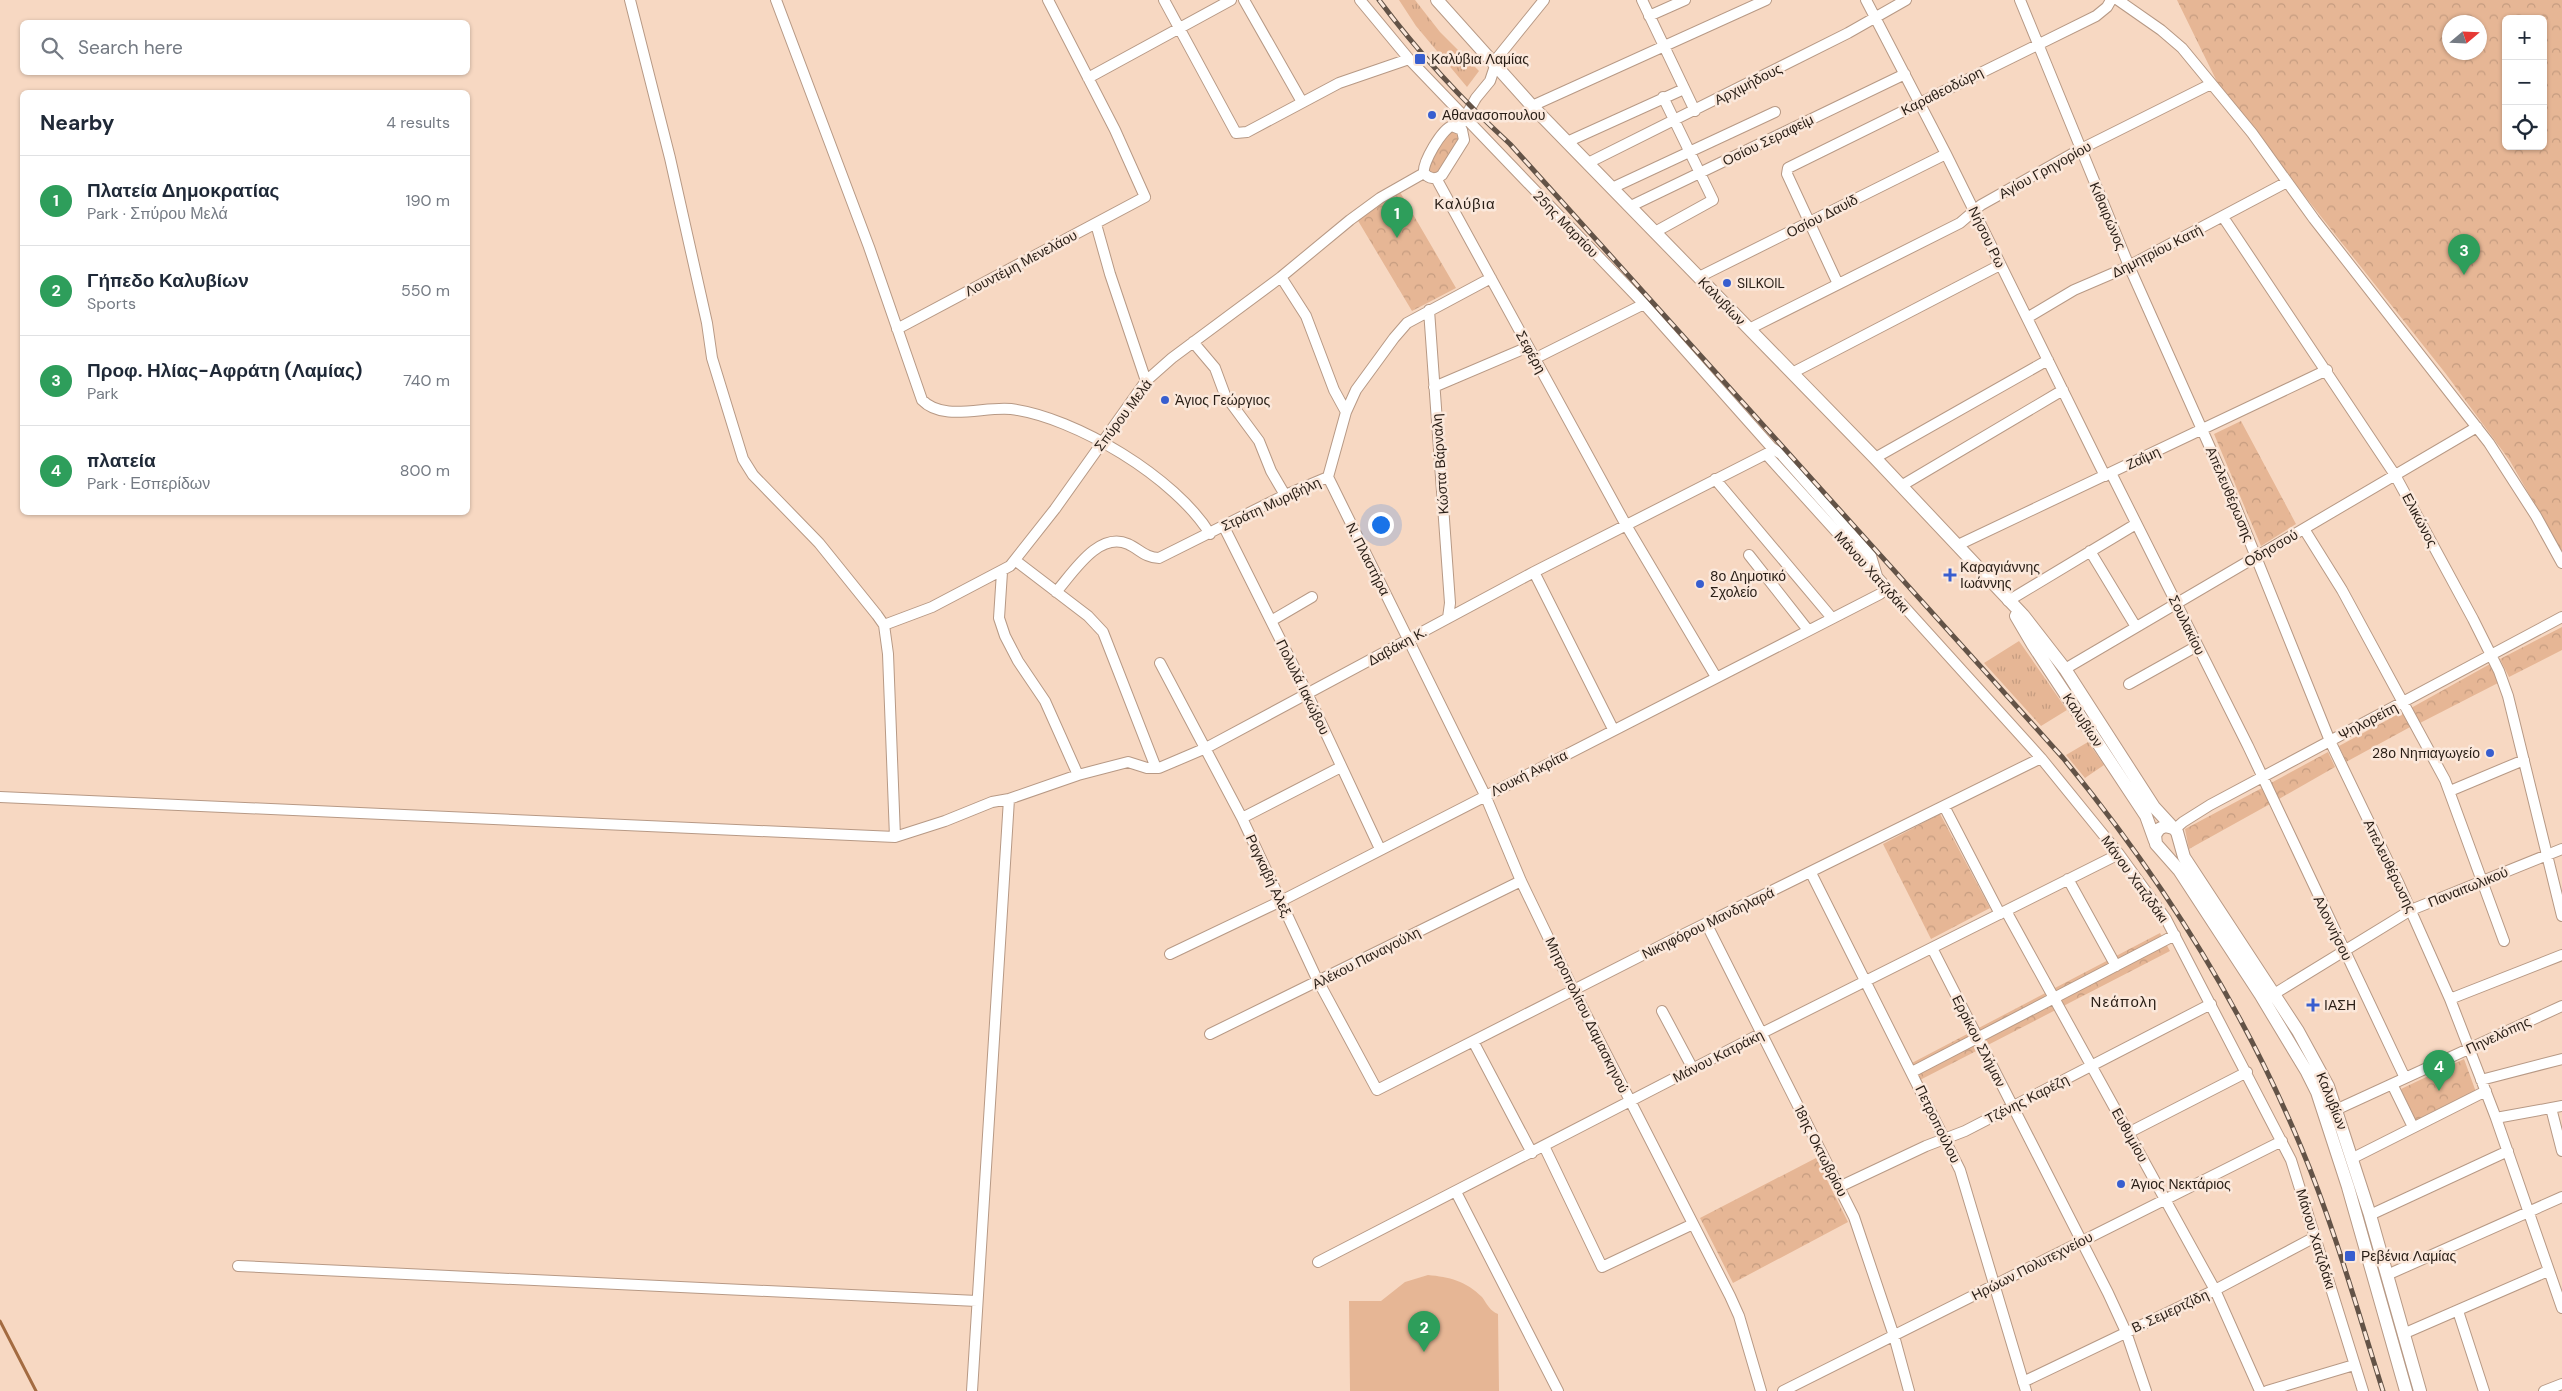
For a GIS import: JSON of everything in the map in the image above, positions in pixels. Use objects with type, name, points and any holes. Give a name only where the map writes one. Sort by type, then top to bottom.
[{"type":"main road","name":"Καλυβίων","points":[[1437,0],[1532,106],[1958,545],[2038,632],[2065,669],[2154,807],[2176,832],[2184,857],[2311,1053],[2337,1110],[2353,1158],[2420,1391]]},
{"type":"main road","name":"Καλυβίων","points":[[2008,601],[2033,645],[2146,816],[2158,844],[2179,870],[2280,1026],[2312,1081],[2348,1187],[2406,1391]]},
{"type":"main road","points":[[2166,826],[2176,832],[2177,846],[2171,850],[2158,844],[2156,834],[2160,828],[2166,826]]},
{"type":"street","points":[[630,0],[670,158],[705,315],[712,358],[743,459],[753,475],[819,543],[884,625],[888,654],[895,837]]},
{"type":"street","points":[[776,0],[851,198],[917,392],[925,404],[934,408],[954,411],[1015,410],[1065,424],[1143,469],[1176,493],[1196,513],[1210,534]]},
{"type":"street","points":[[1048,0],[1088,78],[1231,0]]},
{"type":"street","points":[[1164,0],[1234,131],[1247,132],[1339,83],[1409,59]]},
{"type":"street","points":[[1244,0],[1302,102]]},
{"type":"street","name":"25ης Μαρτίου","points":[[1360,0],[1409,59],[1464,118],[1644,304],[1769,451]]},
{"type":"street","points":[[1459,128],[1476,98],[1490,81],[1498,57],[1544,0]]},
{"type":"street","points":[[1642,0],[1695,111]]},
{"type":"street","points":[[1649,16],[1686,0]]},
{"type":"street","points":[[1532,106],[1766,0]]},
{"type":"street","name":"Νήσου Ρω","points":[[1866,0],[1946,154],[2063,390],[2108,475]]},
{"type":"street","name":"Αρχιμήδους","points":[[1588,163],[1695,111],[1906,0]]},
{"type":"street","name":"Κιθαιρώνος","points":[[2020,0],[2079,150],[2203,430]]},
{"type":"street","name":"Καραθεοδώρη","points":[[1808,223],[1787,174],[1788,168],[2102,12],[2111,0]]},
{"type":"street","points":[[2118,0],[2176,42],[2252,133],[2287,182],[2477,427],[2514,479],[2562,563]]},
{"type":"street","name":"Οσίου Σεραφείμ","points":[[1630,206],[1905,74]]},
{"type":"street","name":"Λουντέμη Μενελάου","points":[[897,329],[1145,197],[1088,78]]},
{"type":"street","name":"Αγίου Γρηγορίου","points":[[1749,329],[1960,223],[1981,205],[2079,150],[2211,84]]},
{"type":"street","points":[[1567,142],[1684,89]]},
{"type":"street","points":[[1655,232],[1712,202],[1713,199],[1663,97]]},
{"type":"street","points":[[1612,188],[1775,112]]},
{"type":"street","points":[[1452,126],[1459,128],[1464,134],[1464,140],[1442,175],[1436,178],[1429,178],[1424,173],[1425,163],[1444,132],[1452,126]]},
{"type":"street","name":"Οσίου Δαυίδ","points":[[1699,278],[1946,154]]},
{"type":"street","name":"Σπύρου Μελά","points":[[884,625],[932,606],[1002,572],[1016,561],[1146,381],[1193,342],[1281,278],[1372,204],[1424,173]]},
{"type":"street","name":"Σεφέρη","points":[[1436,178],[1626,525],[1716,677]]},
{"type":"street","name":"Δημητρίου Κατή","points":[[2027,318],[2074,290],[2129,266],[2287,182]]},
{"type":"street","name":"Ελικώνος","points":[[2223,217],[2396,475],[2491,654],[2508,696],[2562,916]]},
{"type":"street","points":[[1808,223],[1838,284]]},
{"type":"street","points":[[1096,224],[1110,274],[1146,381]]},
{"type":"street","points":[[1792,373],[2000,264]]},
{"type":"street","points":[[1281,278],[1306,316],[1334,390],[1346,412]]},
{"type":"street","name":"Στράτη Μυριβήλη","points":[[1056,592],[1101,544],[1117,541],[1127,544],[1146,555],[1159,558],[1285,495],[1328,478],[1346,412],[1360,384],[1397,334],[1407,323],[1491,278]]},
{"type":"street","points":[[1534,358],[1644,304]]},
{"type":"street","name":"Κώστα Βάρναλη","points":[[1429,310],[1450,603],[1448,618]]},
{"type":"street","points":[[1193,342],[1215,368],[1225,395],[1259,441],[1271,471],[1285,495]]},
{"type":"street","points":[[1434,387],[1528,346]]},
{"type":"street","points":[[1875,458],[2048,360]]},
{"type":"street","name":"Ζαΐμη","points":[[1958,545],[2327,370]]},
{"type":"street","points":[[1901,486],[2063,390]]},
{"type":"street","name":"Οδησσού","points":[[2065,669],[2477,427]]},
{"type":"street","name":"Απελευθέρωσης","points":[[2203,430],[2330,741],[2411,910],[2450,999],[2508,1151],[2548,1271],[2559,1288],[2562,1308]]},
{"type":"street","name":"Δαβάκη Κ.","points":[[1156,768],[1206,748],[1308,695],[1534,572],[1769,451]]},
{"type":"street","name":"Μάνου Χατζιδάκι","points":[[1769,451],[1878,579],[2041,758],[2119,854],[2175,935],[2247,1072],[2293,1165],[2363,1391]]},
{"type":"street","name":"Σουλακίου","points":[[2108,475],[2136,524],[2262,777]]},
{"type":"street","name":"Ν. Πλαστήρα","points":[[1328,478],[1409,640]]},
{"type":"street","points":[[1716,479],[1832,618]]},
{"type":"street","points":[[2008,601],[2136,524]]},
{"type":"street","name":"Πολυλά Ιακώβου","points":[[1224,527],[1308,695],[1380,849]]},
{"type":"street","points":[[2304,529],[2346,597],[2404,702],[2450,791],[2484,881],[2504,941]]},
{"type":"street","points":[[2090,551],[2136,628]]},
{"type":"street","points":[[1749,555],[1808,630]]},
{"type":"street","points":[[1016,561],[1098,624],[1104,632],[1156,768]]},
{"type":"street","points":[[1002,572],[999,618],[1005,636],[1018,661],[1046,700],[1078,775]]},
{"type":"street","points":[[1534,572],[1613,729]]},
{"type":"street","name":"Λουκή Ακρίτα","points":[[1170,954],[1281,901],[1613,729],[1880,594],[1886,588]]},
{"type":"street","points":[[1271,621],[1312,597]]},
{"type":"street","name":"Ψηλορείτη","points":[[2176,832],[2198,812],[2562,616]]},
{"type":"street","name":"Μητροπολίτου Δαμασκηνού","points":[[1409,640],[1484,796],[1520,882],[1737,1311],[1761,1391]]},
{"type":"street","points":[[2129,684],[2197,646]]},
{"type":"street","name":"Ραγκαβή Αλεξ,","points":[[1160,663],[1242,818],[1319,982],[1376,1090]]},
{"type":"street","name":"Νικηφόρου Μανδηλαρά","points":[[1376,1090],[1574,992],[1706,923],[1945,808],[2041,758]]},
{"type":"street","points":[[2450,791],[2524,760]]},
{"type":"street","points":[[0,797],[895,837],[945,821],[992,802],[1009,799],[1078,775],[1128,762],[1156,768]]},
{"type":"street","points":[[1242,818],[1341,767]]},
{"type":"street","name":"Αλοννήσου","points":[[2262,777],[2405,1078]]},
{"type":"street","points":[[972,1391],[1009,799]]},
{"type":"street","name":"Ευθυμίου","points":[[1945,808],[2166,1199],[2215,1290],[2260,1391]]},
{"type":"street","name":"Παναιτωλικού","points":[[2274,994],[2411,910],[2562,849]]},
{"type":"street","name":"Μάνου Κατράκη","points":[[1318,1262],[1762,1033],[2119,854]]},
{"type":"street","name":"Πετροπούλου","points":[[1811,872],[1945,1138],[1964,1181],[2025,1387]]},
{"type":"street","points":[[2068,879],[2116,966]]},
{"type":"street","name":"Αλέκου Παναγούλη","points":[[1210,1034],[1520,882]]},
{"type":"street","name":"18ης Οκτωβρίου","points":[[1706,923],[1858,1227],[1894,1336],[1909,1391]]},
{"type":"street","points":[[1912,1072],[2175,935]]},
{"type":"street","name":"Ερρίκου Σλήμαν","points":[[1932,948],[2126,1332],[2146,1391]]},
{"type":"street","points":[[2450,999],[2562,955]]},
{"type":"street","name":"Τζένης Καρέζη","points":[[1839,1187],[2012,1106],[2211,1004]]},
{"type":"street","name":"Πηνελόπης","points":[[2324,1115],[2562,1006]]},
{"type":"street","points":[[1662,1011],[1692,1069]]},
{"type":"street","points":[[1474,1042],[1532,1152]]},
{"type":"street","points":[[2482,1080],[2562,1059]]},
{"type":"street","points":[[2128,1133],[2247,1072]]},
{"type":"street","points":[[2392,1084],[2413,1127]]},
{"type":"street","points":[[2353,1158],[2486,1091]]},
{"type":"street","points":[[2496,1118],[2562,1106]]},
{"type":"street","points":[[2551,1108],[2562,1151]]},
{"type":"street","name":"Ηρώων Πολυτεχνείου","points":[[1783,1391],[2282,1141]]},
{"type":"street","points":[[1544,1146],[1602,1267],[1693,1224]]},
{"type":"street","points":[[2370,1215],[2508,1151]]},
{"type":"street","points":[[1456,1192],[1558,1391]]},
{"type":"street","points":[[2387,1275],[2562,1197]]},
{"type":"street","name":"Β. Σεμερτζίδη","points":[[2025,1387],[2126,1332],[2215,1290],[2316,1237]]},
{"type":"street","points":[[238,1266],[977,1301]]},
{"type":"street","points":[[2403,1334],[2548,1271]]},
{"type":"street","points":[[2458,1311],[2484,1391]]},
{"type":"street","points":[[2267,1391],[2354,1364]]},
{"type":"street","points":[[2544,1391],[2562,1384]]},
{"type":"green space","points":[[1399,0],[1415,0],[1440,32],[1479,71],[1467,87],[1416,26]]},
{"type":"green space","points":[[2177,0],[2562,0],[2562,552],[2510,461],[2446,374],[2222,92]]},
{"type":"green space","points":[[1454,129],[1462,137],[1441,172],[1430,175],[1426,165],[1447,132]]},
{"type":"green space","points":[[1400,192],[1456,288],[1412,311],[1357,219]]},
{"type":"green space","points":[[2241,421],[2296,524],[2261,546],[2214,434]]},
{"type":"green space","points":[[2562,627],[2562,650],[2509,677],[2500,659]]},
{"type":"green space","points":[[2019,641],[2067,710],[2041,726],[1984,663]]},
{"type":"green space","points":[[2490,664],[2498,683],[2420,723],[2411,708]]},
{"type":"green space","points":[[2404,711],[2412,726],[2346,762],[2339,746]]},
{"type":"green space","points":[[2088,742],[2104,765],[2085,778],[2066,755]]},
{"type":"green space","points":[[2328,752],[2335,767],[2279,799],[2271,783]]},
{"type":"green space","points":[[2262,788],[2270,804],[2189,849],[2185,829]]},
{"type":"green space","points":[[1940,814],[1990,908],[1931,939],[1883,844]]},
{"type":"green space","points":[[2160,933],[2170,951],[1918,1081],[1910,1064]]},
{"type":"green space","points":[[2464,1059],[2476,1092],[2417,1123],[2401,1089]]},
{"type":"green space","points":[[1816,1158],[1848,1222],[1733,1283],[1700,1218]]},
{"type":"green space","points":[[1428,1275],[1450,1279],[1470,1287],[1498,1314],[1499,1391],[1350,1391],[1349,1301],[1381,1301],[1405,1282]]},
{"type":"waterway","points":[[0,1321],[36,1391]]},
{"type":"railway","points":[[1379,0],[1441,75],[1510,144],[2063,758],[2133,849],[2196,944],[2253,1043],[2278,1094],[2324,1207],[2383,1391]]},
{"type":"place","name":"Καλύβια Λαμίας","points":[[1420,59]]},
{"type":"place","name":"Αθανασοπουλου","points":[[1432,115]]},
{"type":"place","name":"Πλατεία Δημοκρατίας","points":[[1397,238]]},
{"type":"place","name":"Προφ. Ηλίας-Αφράτη (Λαμίας)","points":[[2464,275]]},
{"type":"place","name":"SILKOIL","points":[[1727,283]]},
{"type":"place","name":"Ὰγιος Γεώργιος","points":[[1165,400]]},
{"type":"place","name":"Καραγιάννης Ιωάννης","points":[[1950,575]]},
{"type":"place","name":"8ο Δημοτικό Σχολείο","points":[[1700,584]]},
{"type":"place","name":"28ο Νηπιαγωγείο","points":[[2490,753]]},
{"type":"place","name":"ΙΑΣΗ","points":[[2313,1005]]},
{"type":"place","name":"πλατεία","points":[[2439,1091]]},
{"type":"place","name":"Άγιος Νεκτάριος","points":[[2121,1184]]},
{"type":"place","name":"Ρεβένια Λαμίας","points":[[2350,1256]]},
{"type":"place","name":"Γήπεδο Καλυβίων","points":[[1424,1352]]},
{"type":"district","name":"Καλύβια","points":[[1465,204]]},
{"type":"district","name":"Νεάπολη","points":[[2124,1002]]}]
